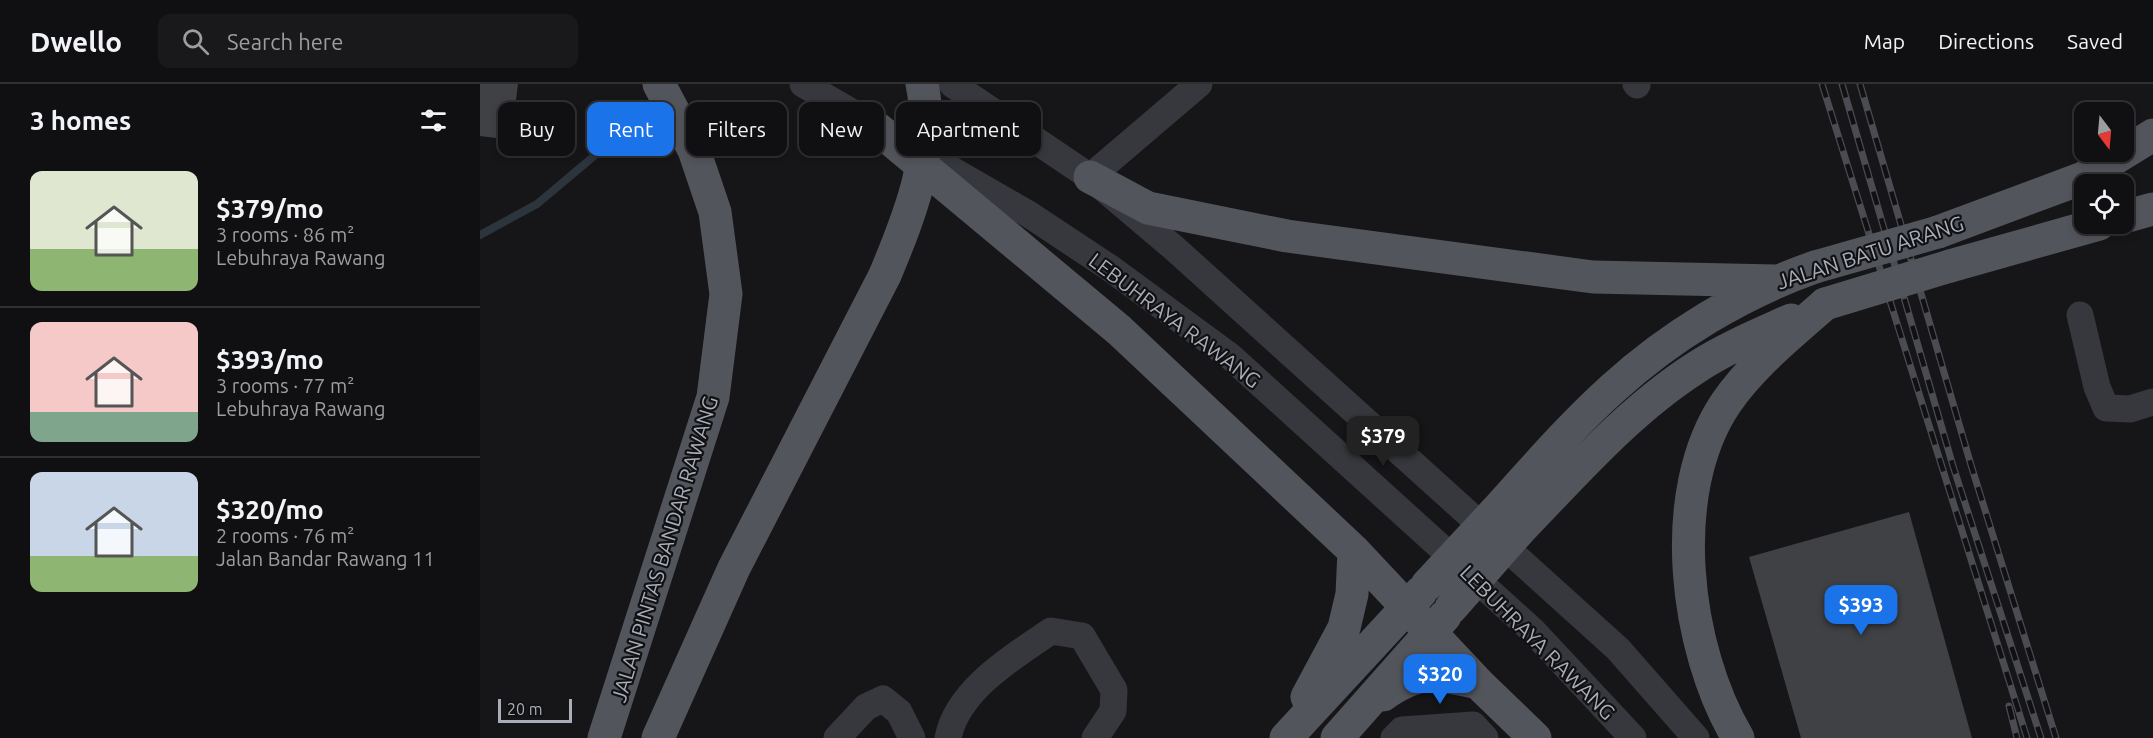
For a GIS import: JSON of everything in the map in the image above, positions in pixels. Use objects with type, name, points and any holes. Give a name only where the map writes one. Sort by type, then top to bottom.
[{"type":"main road","name":"JALAN PINTAS BANDAR RAWANG","points":[[604,738],[713,397],[726,294],[715,212],[694,150],[659,84]]},
{"type":"main road","points":[[658,738],[734,568],[885,276],[913,208],[926,140],[922,84]]},
{"type":"main road","points":[[884,134],[1119,330],[1353,551],[1417,596],[1441,620],[1478,683],[1535,738]]},
{"type":"main road","name":"JALAN BATU ARANG","points":[[1506,522],[1613,388],[1710,316],[1775,281],[1815,267],[1938,232],[2083,178],[2153,135]]},
{"type":"main road","points":[[1090,177],[1148,208],[1287,236],[1593,277],[1775,281]]},
{"type":"main road","points":[[2134,214],[2153,209]]},
{"type":"main road","name":"JALAN BATU ARANG","points":[[1285,738],[1417,596],[1655,398],[1698,366],[1825,304],[2074,231]]},
{"type":"main road","points":[[1738,738],[1722,711],[1700,640],[1688,574],[1690,511],[1703,451],[1725,404],[1762,360],[1825,304]]},
{"type":"main road","points":[[1337,738],[1441,620],[1506,522]]},
{"type":"main road","points":[[1285,738],[1344,628],[1352,594],[1353,551]]},
{"type":"main road","points":[[1362,711],[1403,681],[1414,678],[1444,676],[1478,683]]},
{"type":"street","name":"LEBUHRAYA RAWANG","points":[[803,84],[833,102]]},
{"type":"street","name":"LEBUHRAYA RAWANG","points":[[952,84],[1090,177],[1182,256],[1618,649],[1696,738]]},
{"type":"street","points":[[1090,177],[1199,84]]},
{"type":"street","name":"LEBUHRAYA RAWANG","points":[[884,132],[1030,215],[1231,357],[1533,631],[1633,738]]},
{"type":"street","points":[[2080,315],[2097,387],[2106,408],[2130,409],[2153,402]]},
{"type":"street","points":[[948,738],[951,723],[963,704],[1004,662],[1052,631],[1082,636],[1114,690],[1113,711],[1095,738]]},
{"type":"street","points":[[837,738],[866,707],[883,699],[899,712],[912,738]]},
{"type":"street","points":[[1394,738],[1402,730],[1473,725],[1485,738]]},
{"type":"building","points":[[480,84],[518,84],[516,102],[498,102],[498,138],[480,136]]},
{"type":"building","points":[[1909,512],[1972,738],[1801,738],[1749,557]]},
{"type":"waterway","points":[[480,235],[537,204],[618,136],[658,97]]},
{"type":"railway","points":[[1822,84],[2027,738]]},
{"type":"railway","points":[[1842,84],[1953,466],[2041,738]]},
{"type":"railway","points":[[1860,84],[1971,465],[2056,738]]},
{"type":"railway","points":[[2009,706],[2017,738]]}]
